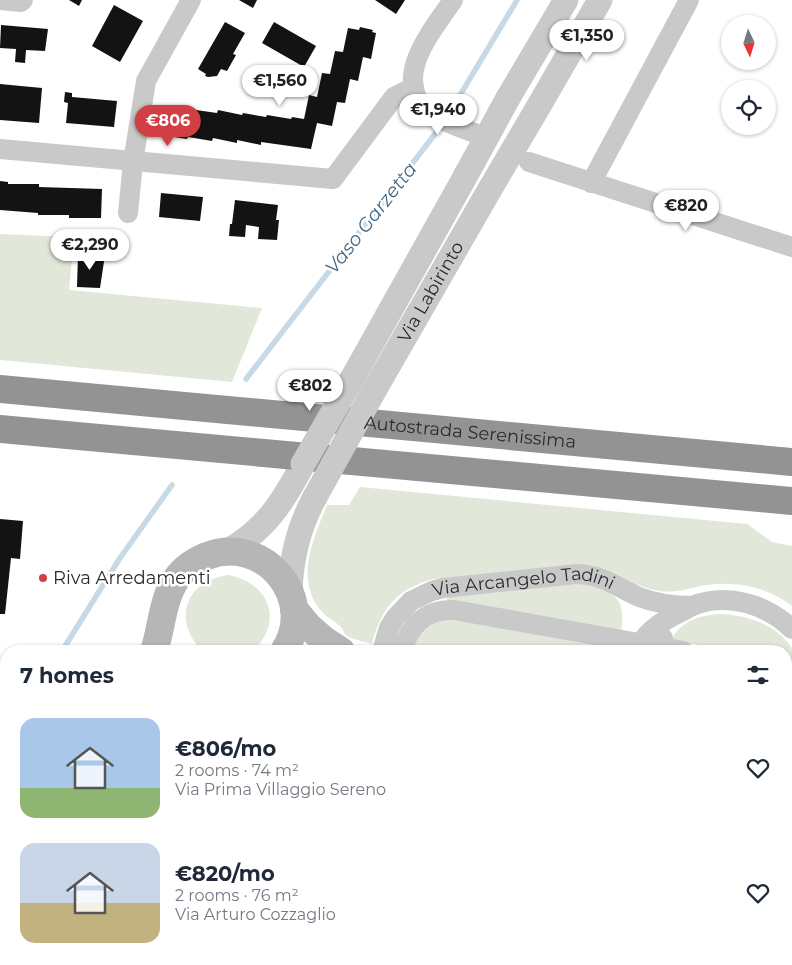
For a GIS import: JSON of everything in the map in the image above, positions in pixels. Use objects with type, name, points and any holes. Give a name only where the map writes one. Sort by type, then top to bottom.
[{"type":"highway","name":"Autostrada Serenissima","points":[[0,389],[792,462]]},
{"type":"highway","points":[[0,429],[792,501]]},
{"type":"main road","name":"Via Labirinto","points":[[155,645],[165,605],[177,578],[187,567],[200,559],[228,551],[254,556],[276,570],[292,601],[294,627],[287,645]]},
{"type":"main road","points":[[292,601],[308,626],[332,645]]},
{"type":"main road","name":"Via Labirinto","points":[[165,605],[164,620],[167,636],[172,645]]},
{"type":"street","points":[[1,0],[21,2],[23,0]]},
{"type":"street","points":[[128,213],[133,162],[146,81],[191,0]]},
{"type":"street","points":[[453,0],[419,52],[413,71],[414,88],[419,102],[429,113],[477,134]]},
{"type":"street","name":"Via Labirinto","points":[[228,551],[253,535],[274,513],[290,489],[508,98],[566,0]]},
{"type":"street","name":"Via Labirinto","points":[[292,601],[291,568],[295,545],[307,512],[375,389],[600,0]]},
{"type":"street","points":[[591,183],[689,0]]},
{"type":"street","points":[[0,149],[333,179],[394,97],[414,88]]},
{"type":"street","points":[[529,162],[792,247]]},
{"type":"street","name":"Via Arcangelo Tadini","points":[[384,645],[389,628],[403,609],[421,595],[443,588],[577,574],[589,575],[610,581],[654,602],[680,606],[693,606],[725,600],[746,603],[775,615],[792,629]]},
{"type":"street","name":"Via Arcangelo Tadini","points":[[656,641],[672,624],[675,616],[693,606]]},
{"type":"street","name":"Via Arcangelo Tadini","points":[[404,645],[406,638],[417,622],[425,616],[444,610],[454,610],[649,645]]},
{"type":"shaded area","points":[[0,234],[74,237],[69,290],[262,308],[232,382],[0,360]]},
{"type":"shaded area","points":[[360,487],[747,524],[772,542],[792,546],[792,606],[782,599],[749,586],[713,584],[675,591],[660,591],[640,586],[595,567],[585,566],[433,579],[410,588],[392,602],[380,620],[372,644],[346,635],[341,627],[324,614],[315,602],[309,588],[308,575],[312,546],[327,505],[349,505]]},
{"type":"shaded area","points":[[228,575],[242,579],[254,586],[263,595],[268,605],[270,616],[268,628],[258,645],[198,645],[193,639],[187,627],[186,615],[188,604],[193,594],[202,585],[213,579]]},
{"type":"shaded area","points":[[588,583],[607,591],[618,600],[622,612],[621,633],[447,600],[447,596]]},
{"type":"shaded area","points":[[728,614],[749,618],[769,627],[789,645],[698,645],[685,644],[672,639],[685,624],[704,616]]},
{"type":"shaded area","points":[[446,620],[464,621],[593,645],[414,645],[424,631]]},
{"type":"building","points":[[69,0],[82,0],[79,6]]},
{"type":"building","points":[[239,0],[257,0],[253,8]]},
{"type":"building","points":[[375,0],[405,0],[396,14]]},
{"type":"building","points":[[114,5],[143,21],[120,62],[92,46]]},
{"type":"building","points":[[225,22],[245,33],[233,54],[236,55],[227,71],[221,69],[217,76],[205,76],[206,74],[198,69]]},
{"type":"building","points":[[274,22],[316,46],[304,67],[262,43]]},
{"type":"building","points":[[1,25],[48,29],[45,51],[26,50],[25,63],[15,62],[16,49],[0,48]]},
{"type":"building","points":[[360,27],[373,30],[372,32],[376,33],[371,59],[363,57],[358,81],[350,79],[345,103],[337,102],[332,126],[317,123],[311,149],[261,142],[261,145],[237,140],[237,143],[213,138],[212,141],[162,135],[168,106],[217,113],[218,110],[242,115],[243,113],[266,117],[267,115],[304,119],[309,95],[317,97],[322,73],[330,74],[335,51],[343,52],[348,28],[359,30]]},
{"type":"building","points":[[0,84],[42,88],[39,123],[0,120]]},
{"type":"building","points":[[65,92],[72,93],[72,97],[117,101],[114,127],[66,123],[68,103],[64,102]]},
{"type":"building","points":[[0,181],[8,182],[8,184],[39,184],[39,187],[102,189],[101,218],[69,218],[69,215],[38,215],[38,213],[0,210]]},
{"type":"building","points":[[161,193],[203,197],[200,221],[159,217]]},
{"type":"building","points":[[235,200],[278,205],[276,220],[279,220],[277,240],[258,239],[259,227],[246,225],[245,237],[229,236]]},
{"type":"building","points":[[78,254],[105,255],[100,288],[77,287]]},
{"type":"building","points":[[0,519],[23,521],[20,559],[11,558],[5,614],[0,614]]},
{"type":"waterway","name":"Vaso Garzetta","points":[[447,117],[517,0]]},
{"type":"waterway","name":"Vaso Garzetta","points":[[246,379],[442,125]]},
{"type":"waterway","name":"Vaso Garzetta","points":[[66,645],[120,558],[172,485]]},
{"type":"place","name":"Riva Arredamenti","points":[[43,578]]}]
